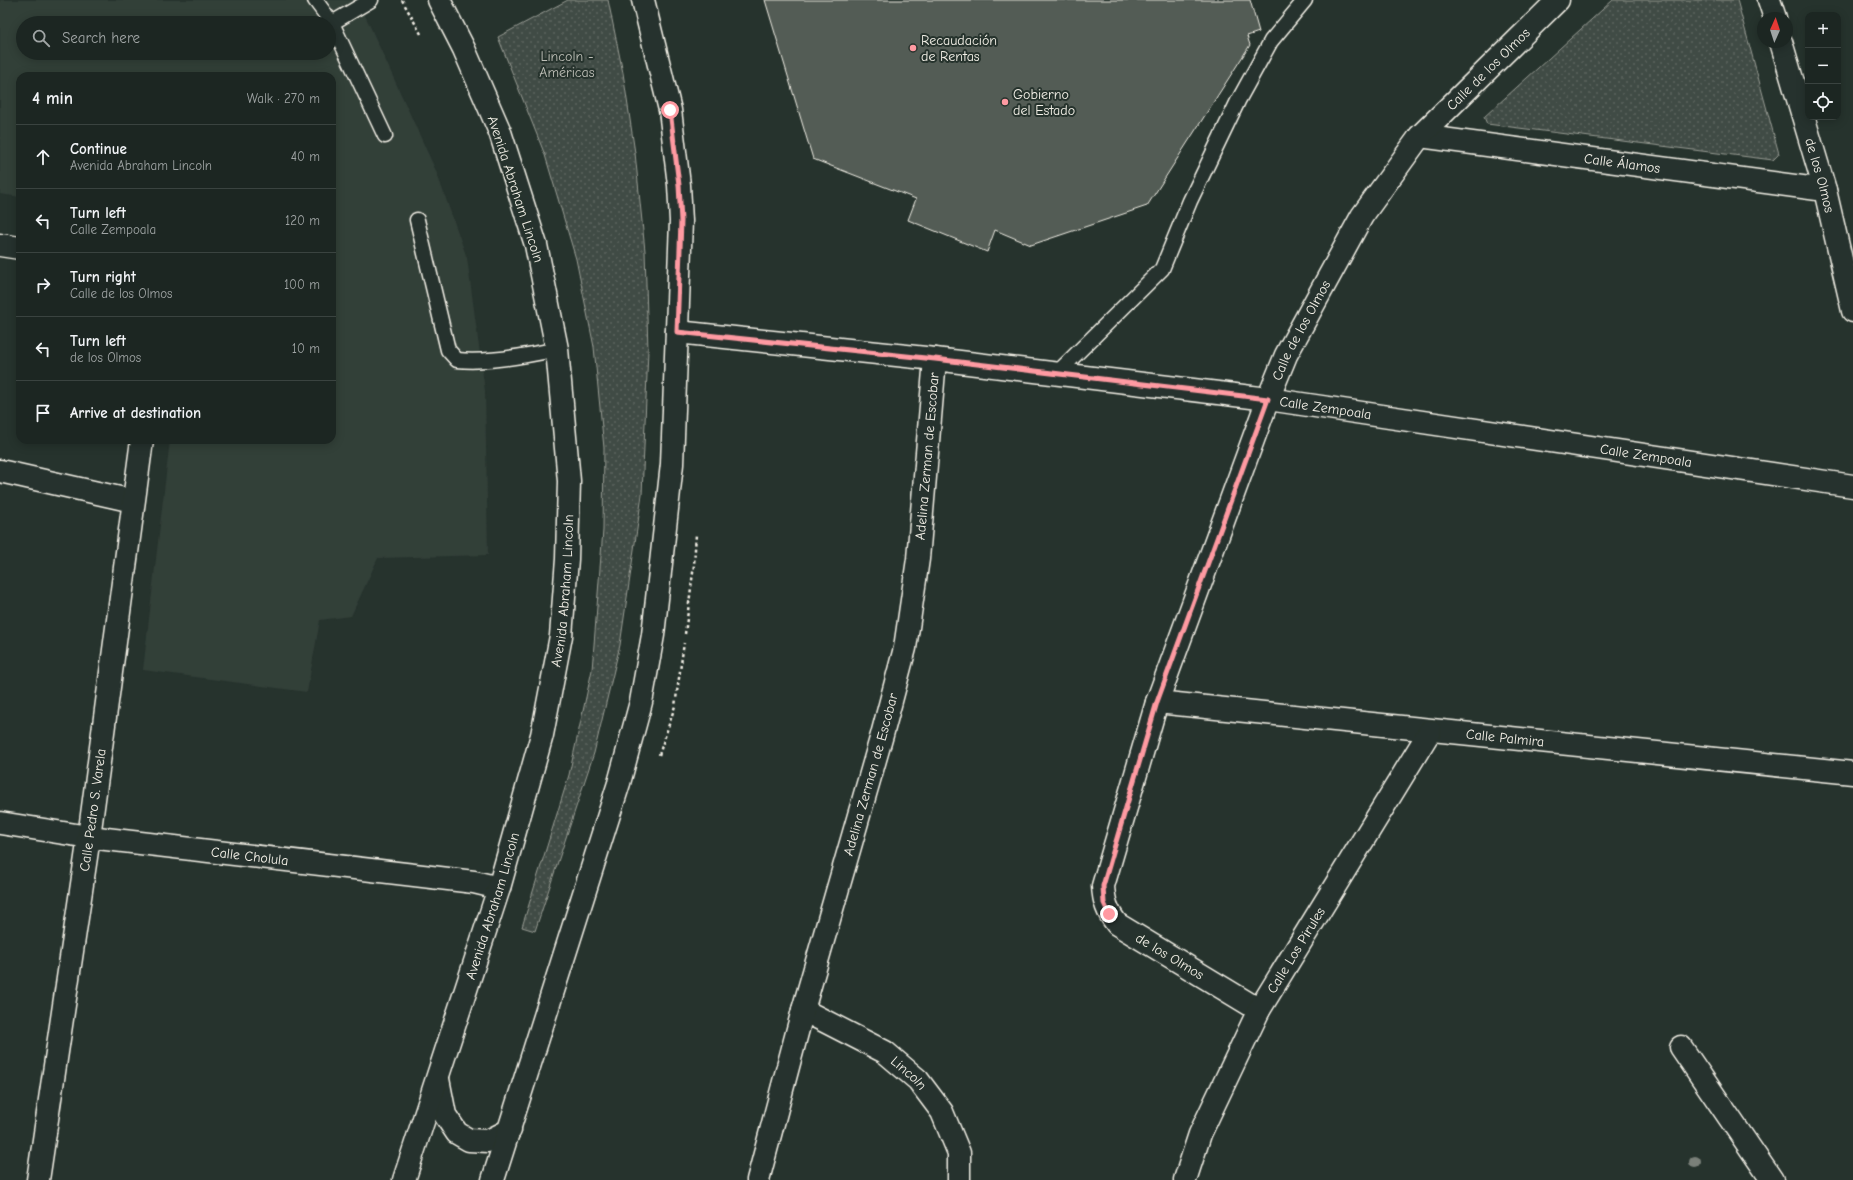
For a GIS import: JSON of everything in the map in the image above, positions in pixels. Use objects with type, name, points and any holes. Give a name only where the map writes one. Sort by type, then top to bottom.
[{"type":"street","name":"Avenida Abraham Lincoln","points":[[404,1180],[499,888],[542,735],[561,636],[567,559],[569,480],[557,349],[536,245],[500,132],[464,49],[439,0]]},
{"type":"street","points":[[493,1180],[619,783],[641,702],[654,627],[672,471],[681,221],[679,185],[670,110],[643,0]]},
{"type":"street","name":"Calle de los Olmos","points":[[1103,886],[1157,702],[1268,399],[1286,355],[1362,216],[1420,136],[1558,0]]},
{"type":"street","points":[[1769,0],[1772,12]]},
{"type":"street","name":"de los Olmos","points":[[1784,48],[1824,190],[1853,311]]},
{"type":"street","name":"Calle Álamos","points":[[1420,136],[1824,190]]},
{"type":"street","points":[[0,246],[16,248]]},
{"type":"street","name":"Calle Zempoala","points":[[677,332],[935,359],[1268,399],[1853,486]]},
{"type":"street","name":"Adelina Zerman de Escobar","points":[[758,1180],[803,1010],[882,735],[905,648],[918,559],[935,359]]},
{"type":"street","name":"Calle Pedro S. Varela","points":[[38,1180],[90,837],[141,444]]},
{"type":"street","points":[[0,471],[133,502]]},
{"type":"street","name":"Calle Palmira","points":[[1157,702],[1853,773]]},
{"type":"street","name":"Calle Los Pirules","points":[[1185,1180],[1200,1134],[1259,1010],[1430,731]]},
{"type":"street","name":"Calle Cholula","points":[[0,823],[90,837],[474,882],[499,888]]},
{"type":"street","name":"de los Olmos","points":[[1103,886],[1104,903],[1109,914],[1117,924],[1259,1010]]},
{"type":"street","name":"Lincoln","points":[[803,1010],[885,1052],[918,1080],[942,1112],[959,1153],[959,1180]]},
{"type":"street","points":[[1681,1047],[1772,1180]]},
{"type":"street","points":[[438,1079],[445,1115],[457,1133],[469,1140],[488,1141],[510,1130]]},
{"type":"lane","points":[[316,0],[327,16]]},
{"type":"lane","points":[[336,21],[371,0]]},
{"type":"lane","points":[[1058,374],[1162,269],[1190,201],[1238,101],[1271,41],[1305,0]]},
{"type":"lane","points":[[336,32],[385,136]]},
{"type":"lane","points":[[417,220],[448,350],[457,360],[468,361],[531,355],[557,349]]},
{"type":"path","points":[[402,0],[424,40]]},
{"type":"shaded area","points":[[0,0],[358,0],[436,171],[467,258],[485,391],[488,555],[378,558],[351,616],[320,620],[307,692],[143,670],[170,444],[336,444],[336,72],[16,72],[16,196],[0,194]]},
{"type":"green space","name":"Lincoln - Américas","points":[[568,0],[608,0],[623,73],[635,153],[645,251],[648,350],[642,495],[620,645],[594,753],[535,931],[522,927],[569,775],[592,670],[603,530],[604,448],[594,347],[576,259],[545,155],[498,37]]},
{"type":"green space","points":[[1613,0],[1737,0],[1779,154],[1773,160],[1487,124],[1484,117]]},
{"type":"building","name":"Gobierno del Estado","points":[[765,0],[1250,0],[1259,32],[1247,36],[1250,45],[1147,206],[1031,245],[995,230],[987,252],[908,220],[916,199],[813,159]]},
{"type":"place","name":"Recaudación de Rentas","points":[[913,48]]},
{"type":"place","name":"Gobierno del Estado","points":[[1005,102]]},
{"type":"route","points":[[670,110],[679,185],[681,221],[677,332],[935,359],[1268,399],[1157,702],[1103,886],[1104,903],[1109,914]]}]
